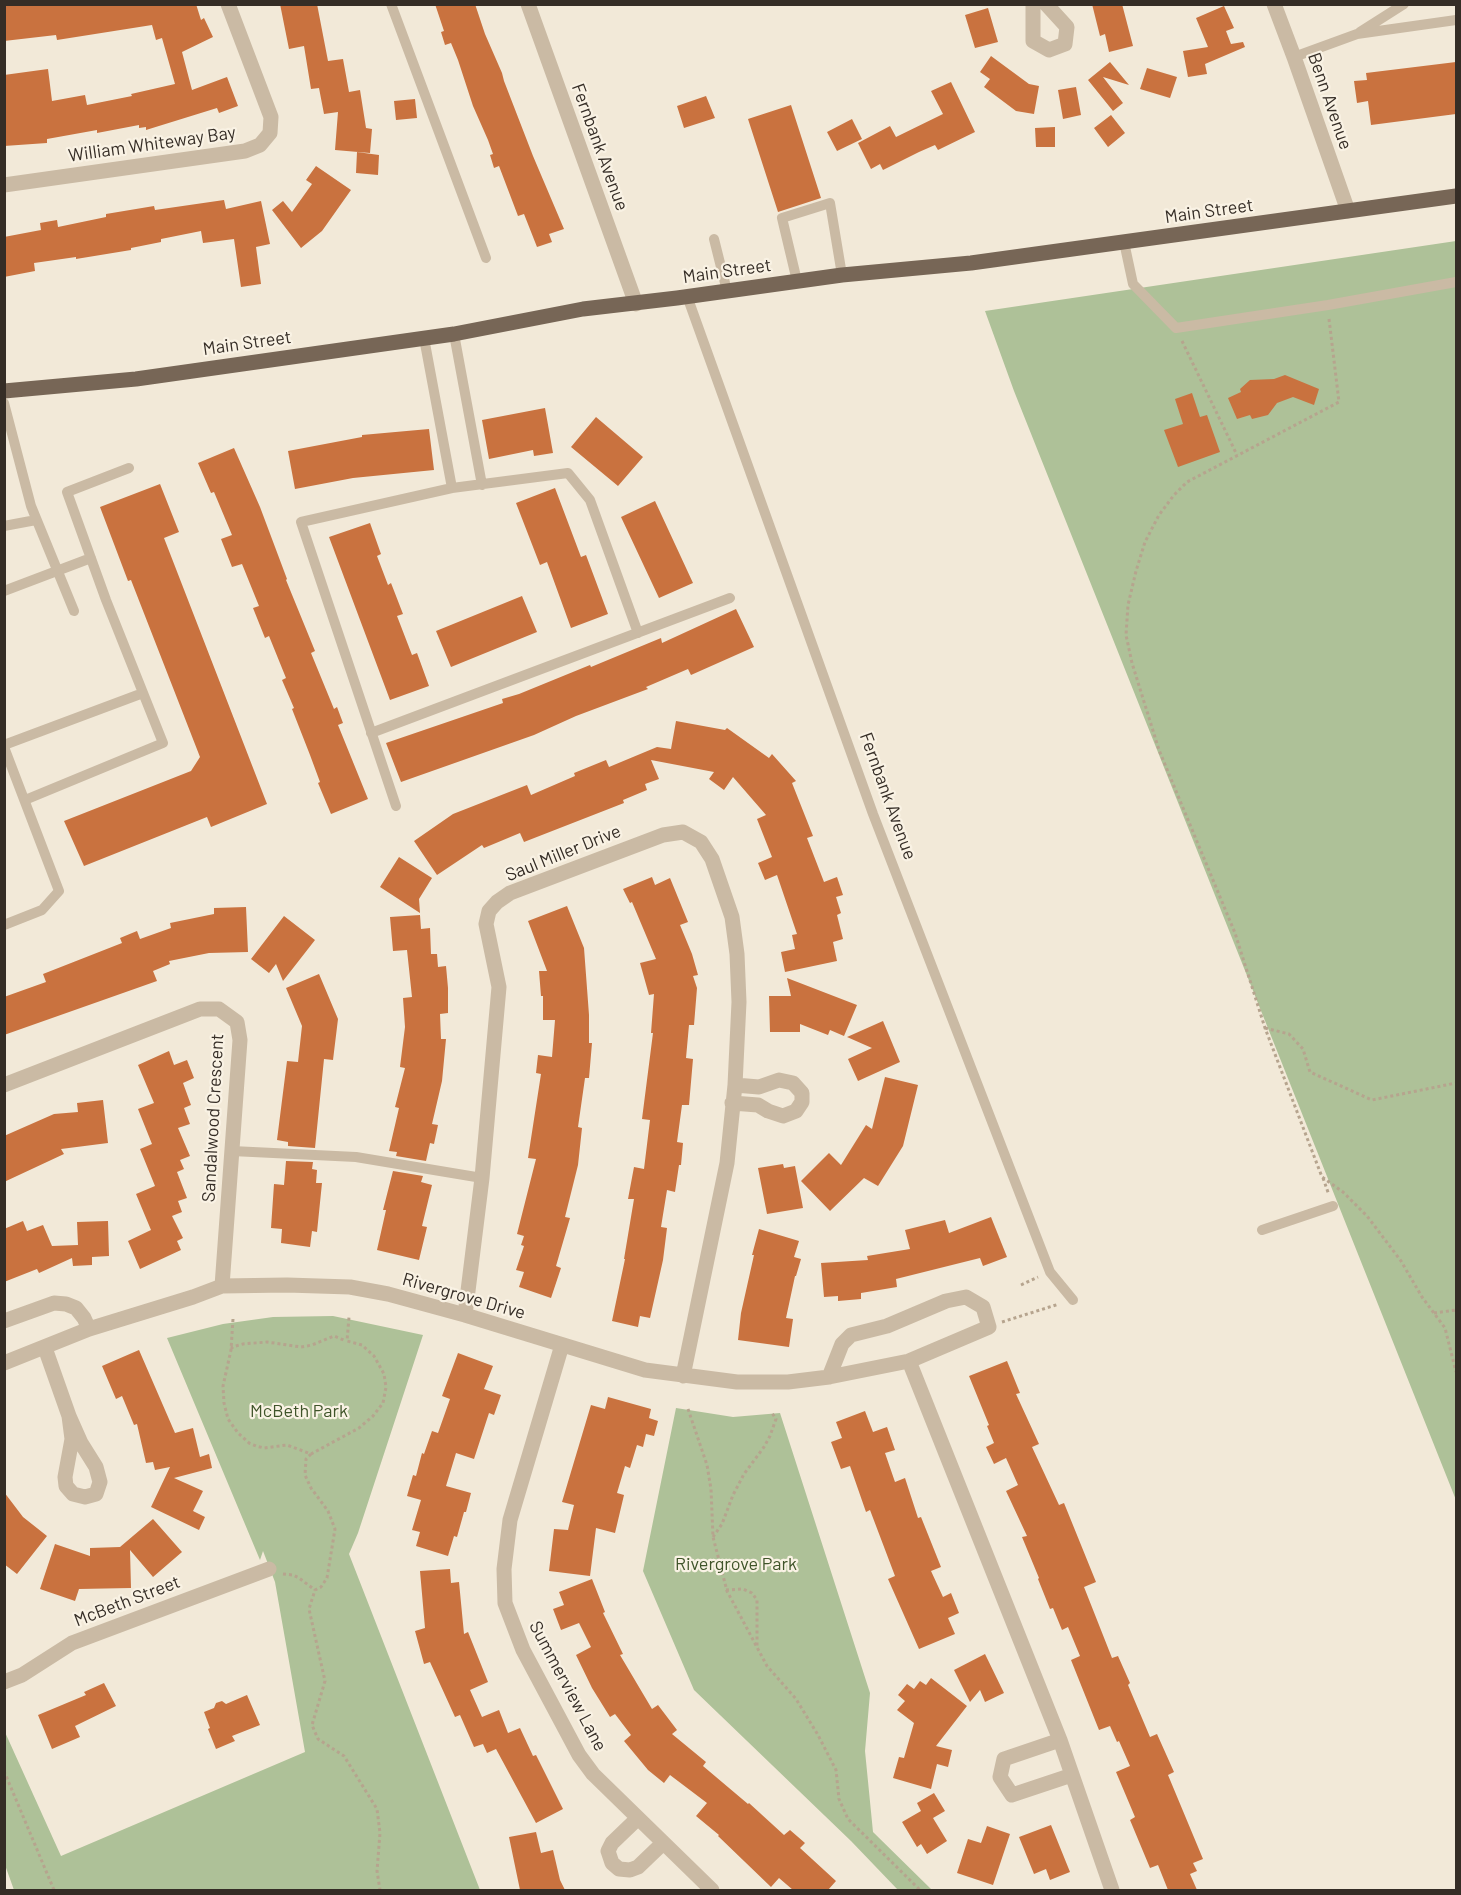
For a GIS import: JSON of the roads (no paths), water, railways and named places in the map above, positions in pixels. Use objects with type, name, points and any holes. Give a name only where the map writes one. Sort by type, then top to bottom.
[{"type":"main road","name":"Main Street","points":[[4,391],[136,379],[454,334],[583,309],[636,304],[842,275],[971,263],[1456,196]]},
{"type":"street","name":"William Whiteway Bay","points":[[4,185],[245,151],[260,145],[270,133],[271,117],[228,4]]},
{"type":"street","name":"Fernbank Avenue","points":[[528,4],[636,304]]},
{"type":"street","points":[[1033,4],[1033,41],[1049,50],[1065,44],[1067,27],[1046,4]]},
{"type":"street","name":"Benn Avenue","points":[[1274,4],[1348,211]]},
{"type":"street","name":"Saul Miller Drive","points":[[465,1315],[482,1178],[499,987],[486,924],[489,911],[497,902],[510,894],[663,835],[683,832],[701,842],[712,859],[732,917],[738,954],[739,1002],[735,1085],[727,1163],[683,1376]]},
{"type":"street","name":"Sandalwood Crescent","points":[[4,1085],[200,1010],[219,1009],[237,1022],[240,1040],[222,1286]]},
{"type":"street","points":[[732,1103],[758,1105],[783,1116],[796,1111],[802,1102],[802,1093],[793,1083],[779,1080],[759,1087],[735,1085]]},
{"type":"street","name":"Rivergrove Drive","points":[[4,1363],[88,1329],[222,1286],[350,1287],[388,1294],[645,1370],[737,1382],[788,1382],[829,1377],[909,1360],[989,1327],[983,1307],[966,1297],[946,1300],[887,1326],[851,1335],[842,1344],[829,1377]]},
{"type":"street","points":[[4,1321],[54,1303],[66,1304],[76,1308],[88,1329]]},
{"type":"street","name":"Summerview Lane","points":[[562,1346],[510,1520],[504,1569],[506,1603],[523,1650],[579,1755],[593,1774],[712,1890]]},
{"type":"street","points":[[45,1348],[69,1416],[81,1443],[96,1467],[100,1482],[96,1494],[85,1497],[74,1494],[66,1486],[64,1477],[72,1439],[69,1416]]},
{"type":"street","points":[[909,1360],[1060,1740],[1112,1890]]},
{"type":"street","name":"McBeth Street","points":[[4,1682],[22,1675],[72,1643],[269,1569]]},
{"type":"street","points":[[1060,1740],[1004,1759],[1000,1777],[1012,1795],[1072,1774]]},
{"type":"street","points":[[638,1818],[612,1843],[608,1851],[612,1863],[619,1869],[638,1868],[663,1843]]},
{"type":"lane","points":[[391,4],[486,258]]},
{"type":"lane","points":[[1357,34],[1404,4]]},
{"type":"lane","points":[[1294,57],[1357,34],[1456,20]]},
{"type":"lane","points":[[797,281],[782,218],[830,204],[842,275]]},
{"type":"lane","points":[[714,239],[727,291]]},
{"type":"lane","points":[[1124,242],[1133,284],[1176,328],[1328,305],[1456,282]]},
{"type":"lane","name":"Fernbank Avenue","points":[[687,296],[882,836],[1050,1272],[1074,1300]]},
{"type":"lane","points":[[454,334],[482,484]]},
{"type":"lane","points":[[424,338],[452,488]]},
{"type":"lane","points":[[4,403],[31,506],[74,610]]},
{"type":"lane","points":[[25,800],[163,743],[67,492],[129,468]]},
{"type":"lane","points":[[396,806],[301,522],[452,488],[568,473],[590,500],[638,633]]},
{"type":"lane","points":[[4,526],[36,520]]},
{"type":"lane","points":[[4,591],[91,558]]},
{"type":"lane","points":[[371,733],[730,598]]},
{"type":"lane","points":[[4,925],[42,910],[59,891],[4,746],[143,693]]},
{"type":"lane","points":[[232,1150],[356,1157],[482,1178]]},
{"type":"lane","points":[[1262,1230],[1334,1206]]},
{"type":"park label","name":"McBeth Park","points":[[299,1411]]},
{"type":"park label","name":"Rivergrove Park","points":[[736,1564]]}]
